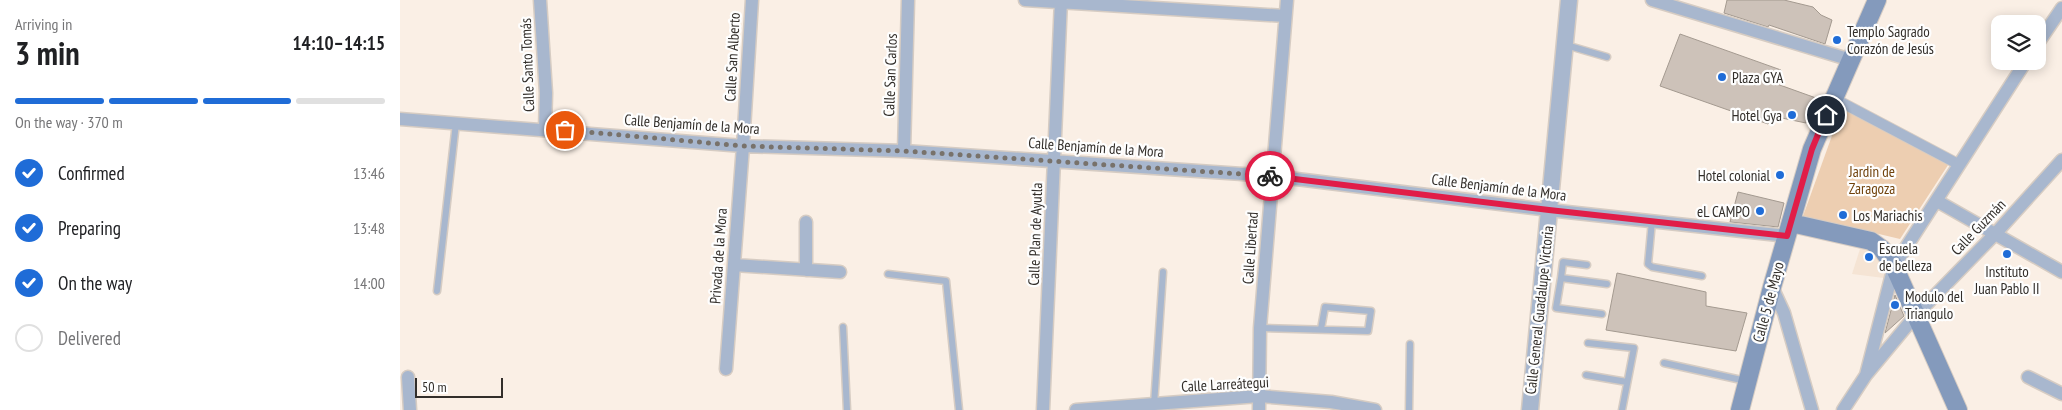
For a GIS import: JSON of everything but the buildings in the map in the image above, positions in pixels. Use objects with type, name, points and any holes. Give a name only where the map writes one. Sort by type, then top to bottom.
[{"type":"main road","name":"Calle 5 de Mayo","points":[[1740,410],[1772,287],[1812,149],[1877,0]]},
{"type":"main road","points":[[1789,229],[1871,241],[1882,249],[1894,266],[1958,410]]},
{"type":"street","name":"Calle Santo Tomás","points":[[540,0],[546,93],[545,129]]},
{"type":"street","name":"Calle San Alberto","points":[[743,146],[752,0]]},
{"type":"street","name":"Calle San Carlos","points":[[904,151],[908,0]]},
{"type":"street","points":[[1025,0],[1285,16]]},
{"type":"street","name":"Calle Libertad","points":[[1259,410],[1260,328],[1287,0]]},
{"type":"street","name":"Calle General Guadalupe Victoria","points":[[1530,410],[1551,290],[1549,210],[1569,0]]},
{"type":"street","points":[[1652,0],[1851,60]]},
{"type":"street","name":"Calle Plan de Ayutla","points":[[1044,410],[1060,1]]},
{"type":"street","points":[[2046,31],[2062,8]]},
{"type":"street","points":[[1866,375],[1894,266],[2020,70]]},
{"type":"street","points":[[1833,98],[1958,164]]},
{"type":"street","name":"Calle Benjamín de la Mora","points":[[400,119],[743,146],[904,151],[1272,176],[1652,221],[1789,229]]},
{"type":"street","name":"Privada de la Mora","points":[[726,369],[743,146]]},
{"type":"street","name":"Calle Guzmán","points":[[1843,410],[1866,375],[1915,316],[1996,233],[2062,160]]},
{"type":"street","points":[[1937,201],[2062,272]]},
{"type":"street","points":[[806,222],[806,270]]},
{"type":"street","points":[[734,265],[840,272]]},
{"type":"street","points":[[1772,287],[1784,312],[1812,410]]},
{"type":"street","points":[[408,377],[410,410]]},
{"type":"street","points":[[2028,377],[2062,394]]},
{"type":"street","name":"Calle Larreátegui","points":[[1076,410],[1259,396],[1331,402],[1375,410]]},
{"type":"lane","points":[[1565,45],[1607,57]]},
{"type":"lane","points":[[437,291],[456,123]]},
{"type":"lane","points":[[1652,221],[1648,264],[1652,267],[1702,276]]},
{"type":"lane","points":[[1587,265],[1563,262],[1561,278],[1551,290],[1556,308],[1602,314]]},
{"type":"lane","points":[[1154,405],[1163,272]]},
{"type":"lane","points":[[888,274],[946,281],[959,410]]},
{"type":"lane","points":[[1561,278],[1607,284]]},
{"type":"lane","points":[[1260,328],[1321,330],[1368,331],[1371,311],[1324,307],[1321,330]]},
{"type":"lane","points":[[843,327],[847,410]]},
{"type":"lane","points":[[1588,343],[1634,348],[1622,410]]},
{"type":"lane","points":[[1409,410],[1410,344]]},
{"type":"lane","points":[[1664,363],[1747,382]]},
{"type":"lane","points":[[1586,375],[1627,382]]},
{"type":"shaded area","name":"Escuela de belleza","points":[[1860,249],[1878,249],[1885,266],[1884,278],[1852,274]]},
{"type":"green space","name":"Jardin de Zaragoza","points":[[1842,108],[1950,162],[1900,239],[1803,216]]},
{"type":"way so far","points":[[565,130],[743,146],[904,151],[1270,176]]},
{"type":"place","name":"Templo Sagrado Corazón de Jesús","points":[[1837,40]]},
{"type":"place","name":"Plaza GYA","points":[[1722,77]]},
{"type":"place","name":"Hotel Gya","points":[[1792,115]]},
{"type":"place","name":"Hotel colonial","points":[[1780,175]]},
{"type":"place","name":"eL CAMPO","points":[[1760,211]]},
{"type":"place","name":"Los Mariachis","points":[[1843,215]]},
{"type":"place","name":"Instituto Juan Pablo II","points":[[2007,254]]},
{"type":"place","name":"Escuela de belleza","points":[[1869,257]]},
{"type":"place","name":"Modulo del Triangulo","points":[[1895,305]]},
{"type":"route","points":[[1270,176],[1549,210],[1787,236],[1812,149],[1826,115]]}]
